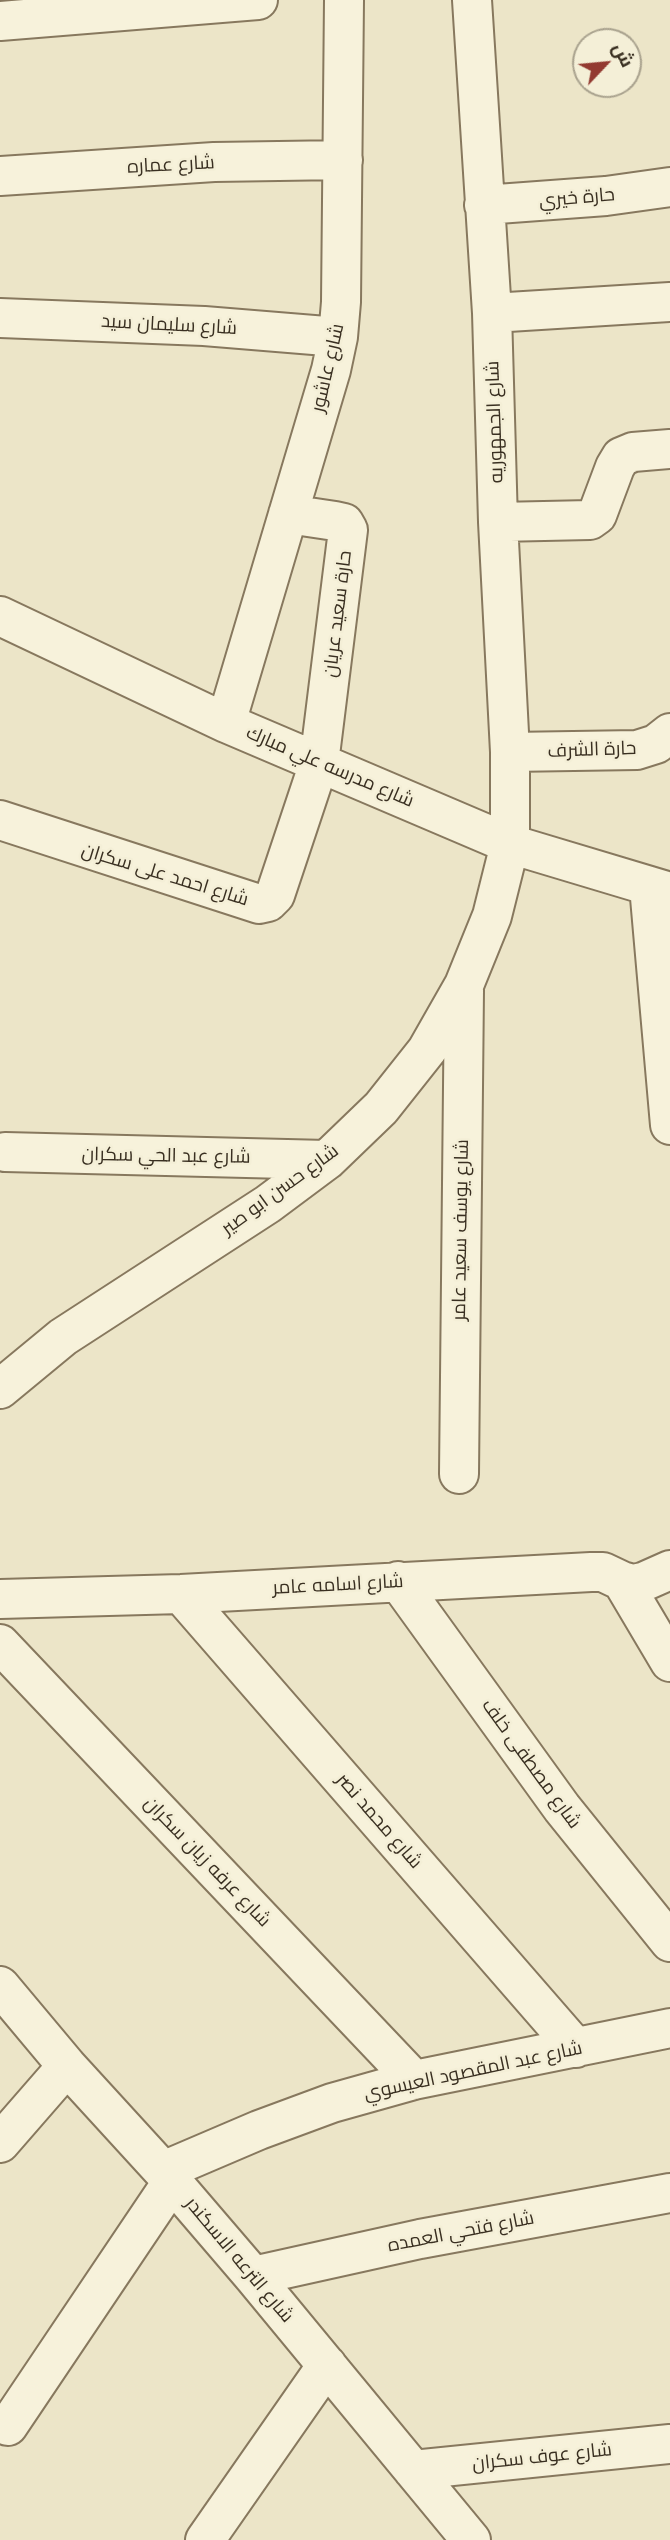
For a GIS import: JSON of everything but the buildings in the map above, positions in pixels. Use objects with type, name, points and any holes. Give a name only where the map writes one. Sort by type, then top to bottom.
[{"type":"street","points":[[0,21],[258,0]]},
{"type":"street","name":"شارع عاشور","points":[[226,723],[331,370],[338,337],[341,302],[344,0]]},
{"type":"street","name":"شارع الجمهوريه","points":[[472,0],[492,313],[498,522],[510,752],[510,844]]},
{"type":"street","name":"شارع عماره","points":[[0,176],[214,162],[343,160]]},
{"type":"street","name":"حارة خيري","points":[[484,205],[606,196],[670,187]]},
{"type":"street","points":[[492,313],[670,302]]},
{"type":"street","name":"شارع سليمان سيد","points":[[0,318],[204,326],[338,337]]},
{"type":"street","points":[[498,522],[590,520],[597,515],[621,457],[633,452],[670,449]]},
{"type":"street","name":"حارة سعيد عريان","points":[[288,514],[344,523],[348,530],[319,763]]},
{"type":"street","name":"شارع مدرسه علي مبارك","points":[[0,617],[226,723],[510,844],[660,889]]},
{"type":"street","name":"حارة الشرف","points":[[510,752],[637,750],[656,744],[670,733]]},
{"type":"street","name":"شارع احمد على سكران","points":[[0,820],[259,904],[268,902],[275,895],[319,763]]},
{"type":"street","name":"شارع حسن ابو صير","points":[[0,1389],[63,1337],[268,1204],[327,1160],[381,1108],[427,1049],[464,985],[492,916],[510,844]]},
{"type":"street","points":[[660,889],[670,1125]]},
{"type":"street","name":"شارع يوسف سعيد عامر","points":[[459,1474],[464,985]]},
{"type":"street","name":"شارع عبد الحي سكران","points":[[5,1152],[327,1160]]},
{"type":"street","name":"شارع اسامه عامر","points":[[0,1599],[181,1594],[603,1572],[632,1584],[670,1570]]},
{"type":"street","name":"شارع مصطفى خلف","points":[[398,1581],[562,1808],[670,1942]]},
{"type":"street","points":[[622,1581],[670,1662]]},
{"type":"street","name":"شارع محمد نصر","points":[[181,1594],[576,2048]]},
{"type":"street","name":"شارع عرفه زيان سكران","points":[[0,1644],[414,2080]]},
{"type":"street","name":"شارع الترعه الاسكندر","points":[[0,1986],[67,2066],[168,2176],[471,2540]]},
{"type":"street","name":"شارع عبد المقصود العيسوي","points":[[168,2176],[259,2130],[320,2108],[414,2080],[670,2028]]},
{"type":"street","points":[[0,2143],[67,2066]]},
{"type":"street","points":[[8,2426],[168,2176]]},
{"type":"street","name":"شارع فتحي العمده","points":[[253,2276],[420,2239],[670,2193]]},
{"type":"street","points":[[205,2540],[327,2365]]},
{"type":"street","name":"شارع عوف سكران","points":[[413,2470],[670,2444]]}]
